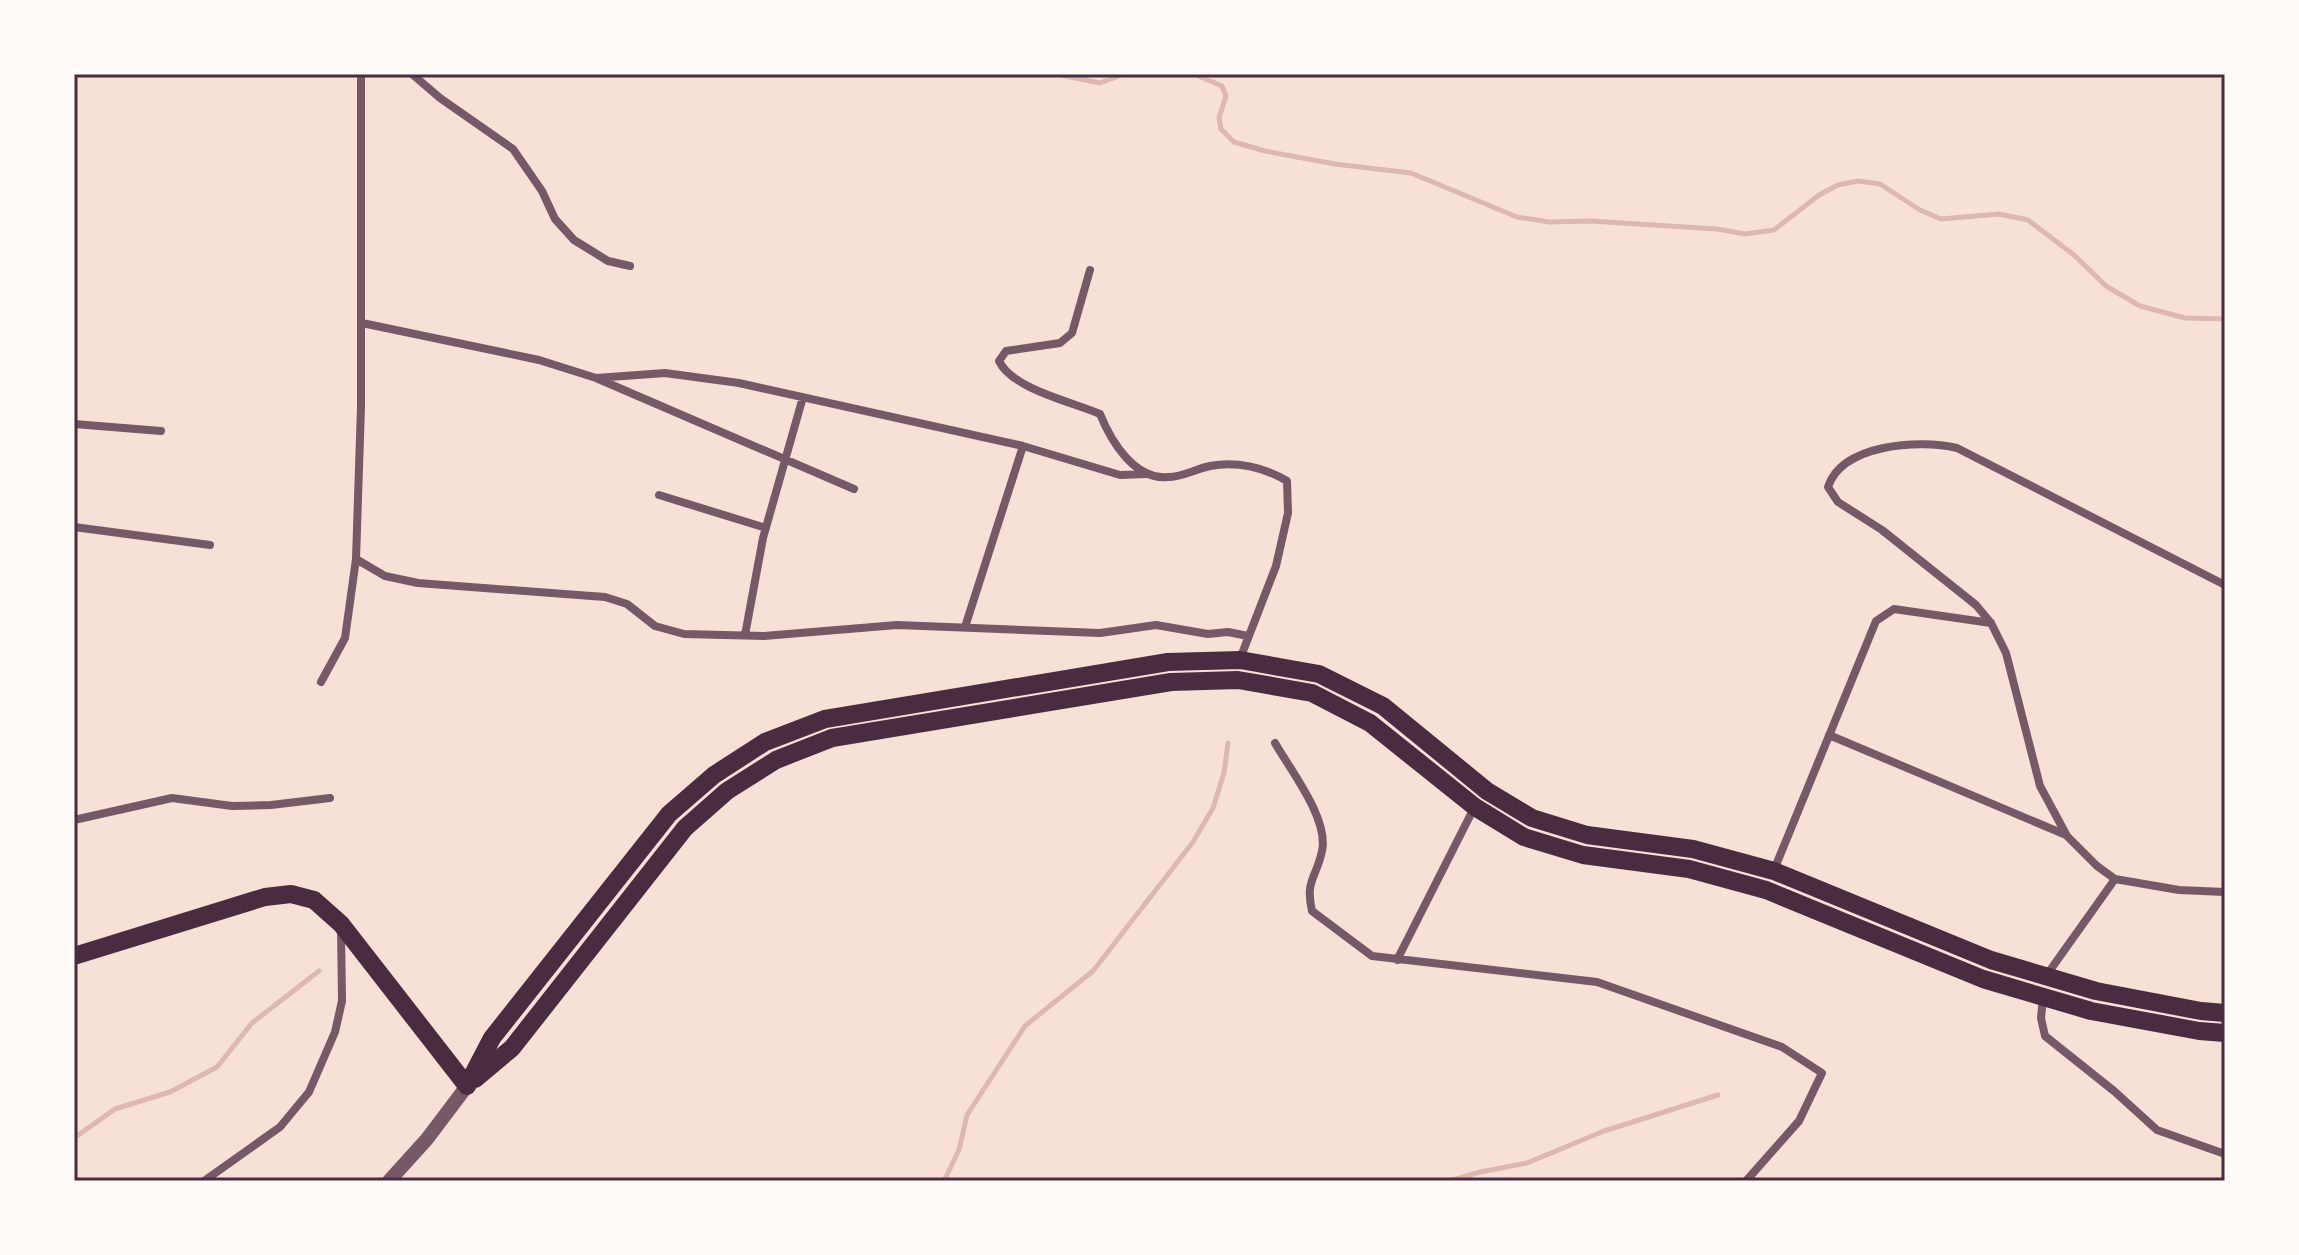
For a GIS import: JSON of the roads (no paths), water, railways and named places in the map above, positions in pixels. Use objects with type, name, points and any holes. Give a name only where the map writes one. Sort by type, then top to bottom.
[{"type":"main road","points":[[467,1086],[492,1038],[669,814],[714,775],[765,742],[825,719],[1168,662],[1240,660],[1319,674],[1383,706],[1487,791],[1532,818],[1587,835],[1693,849],[1774,871],[1991,960],[2096,991],[2225,1013]]},
{"type":"main road","points":[[467,1086],[512,1048],[685,828],[727,791],[776,760],[832,738],[1171,682],[1238,680],[1312,693],[1370,723],[1475,807],[1524,837],[1583,855],[1689,869],[1766,890],[1983,979],[2091,1011],[2225,1033]]},
{"type":"main road","points":[[74,956],[231,906],[291,894],[314,900],[341,924],[467,1086]]},
{"type":"street","points":[[321,682],[345,638],[356,559],[362,323],[361,74]]},
{"type":"street","points":[[412,74],[440,98],[513,149],[542,191],[555,219],[574,240],[608,261],[630,266]]},
{"type":"street","points":[[1090,270],[1072,333],[1060,343],[1006,351],[999,361],[1003,369],[1035,390],[1100,414],[1111,440],[1134,465],[1148,474]]},
{"type":"street","points":[[362,323],[539,360],[596,378],[854,489]]},
{"type":"street","points":[[596,378],[665,373],[739,383],[1023,446],[1120,475],[1148,474],[1168,478],[1212,466],[1246,465],[1274,473],[1287,481],[1288,513],[1276,566],[1240,660]]},
{"type":"street","points":[[745,635],[766,528],[803,397]]},
{"type":"street","points":[[74,424],[161,431]]},
{"type":"street","points":[[2225,585],[1957,448],[1939,444],[1905,445],[1857,455],[1832,473],[1828,487],[1838,502],[1882,530],[1976,605],[1991,623],[2006,653],[2040,786],[2067,836],[2115,879],[2179,890],[2225,892]]},
{"type":"street","points":[[965,627],[1023,446]]},
{"type":"street","points":[[659,495],[766,528]]},
{"type":"street","points":[[74,527],[210,545]]},
{"type":"street","points":[[356,559],[385,576],[418,583],[605,597],[627,604],[655,626],[684,634],[745,635],[897,625],[1100,633],[1156,625],[1208,634],[1228,632],[1248,636]]},
{"type":"street","points":[[1766,890],[1876,621],[1894,609],[1991,623]]},
{"type":"street","points":[[1829,735],[2067,836]]},
{"type":"street","points":[[1275,743],[1318,817],[1323,848],[1308,891],[1312,911],[1372,956],[1597,982],[1782,1047],[1822,1073],[1799,1121],[1746,1181]]},
{"type":"street","points":[[74,820],[172,798],[232,806],[330,798]]},
{"type":"street","points":[[1397,960],[1475,807]]},
{"type":"street","points":[[2115,879],[2046,976],[2041,1018],[2045,1036],[2157,1130],[2225,1154]]},
{"type":"street","points":[[204,1181],[280,1127],[309,1092],[335,1032],[342,1001],[341,924]]},
{"type":"street","points":[[389,1181],[427,1139],[467,1086]]},
{"type":"waterway","points":[[1056,74],[1100,83],[1124,74]]},
{"type":"waterway","points":[[1194,74],[1222,86],[1226,96],[1219,118],[1221,129],[1234,142],[1335,164],[1411,173],[1517,217],[1549,222],[1591,221],[1717,229],[1745,234],[1774,230],[1819,195],[1838,185],[1858,181],[1880,184],[1920,210],[1941,219],[1999,214],[2028,220],[2074,255],[2106,286],[2140,306],[2185,318],[2225,319]]},
{"type":"waterway","points":[[944,1181],[959,1150],[967,1115],[1025,1026],[1093,971],[1193,842],[1213,808],[1224,773],[1228,743]]},
{"type":"waterway","points":[[74,1138],[115,1109],[170,1092],[217,1067],[252,1023],[319,971]]},
{"type":"waterway","points":[[1449,1181],[1527,1163],[1604,1131],[1718,1095]]}]
